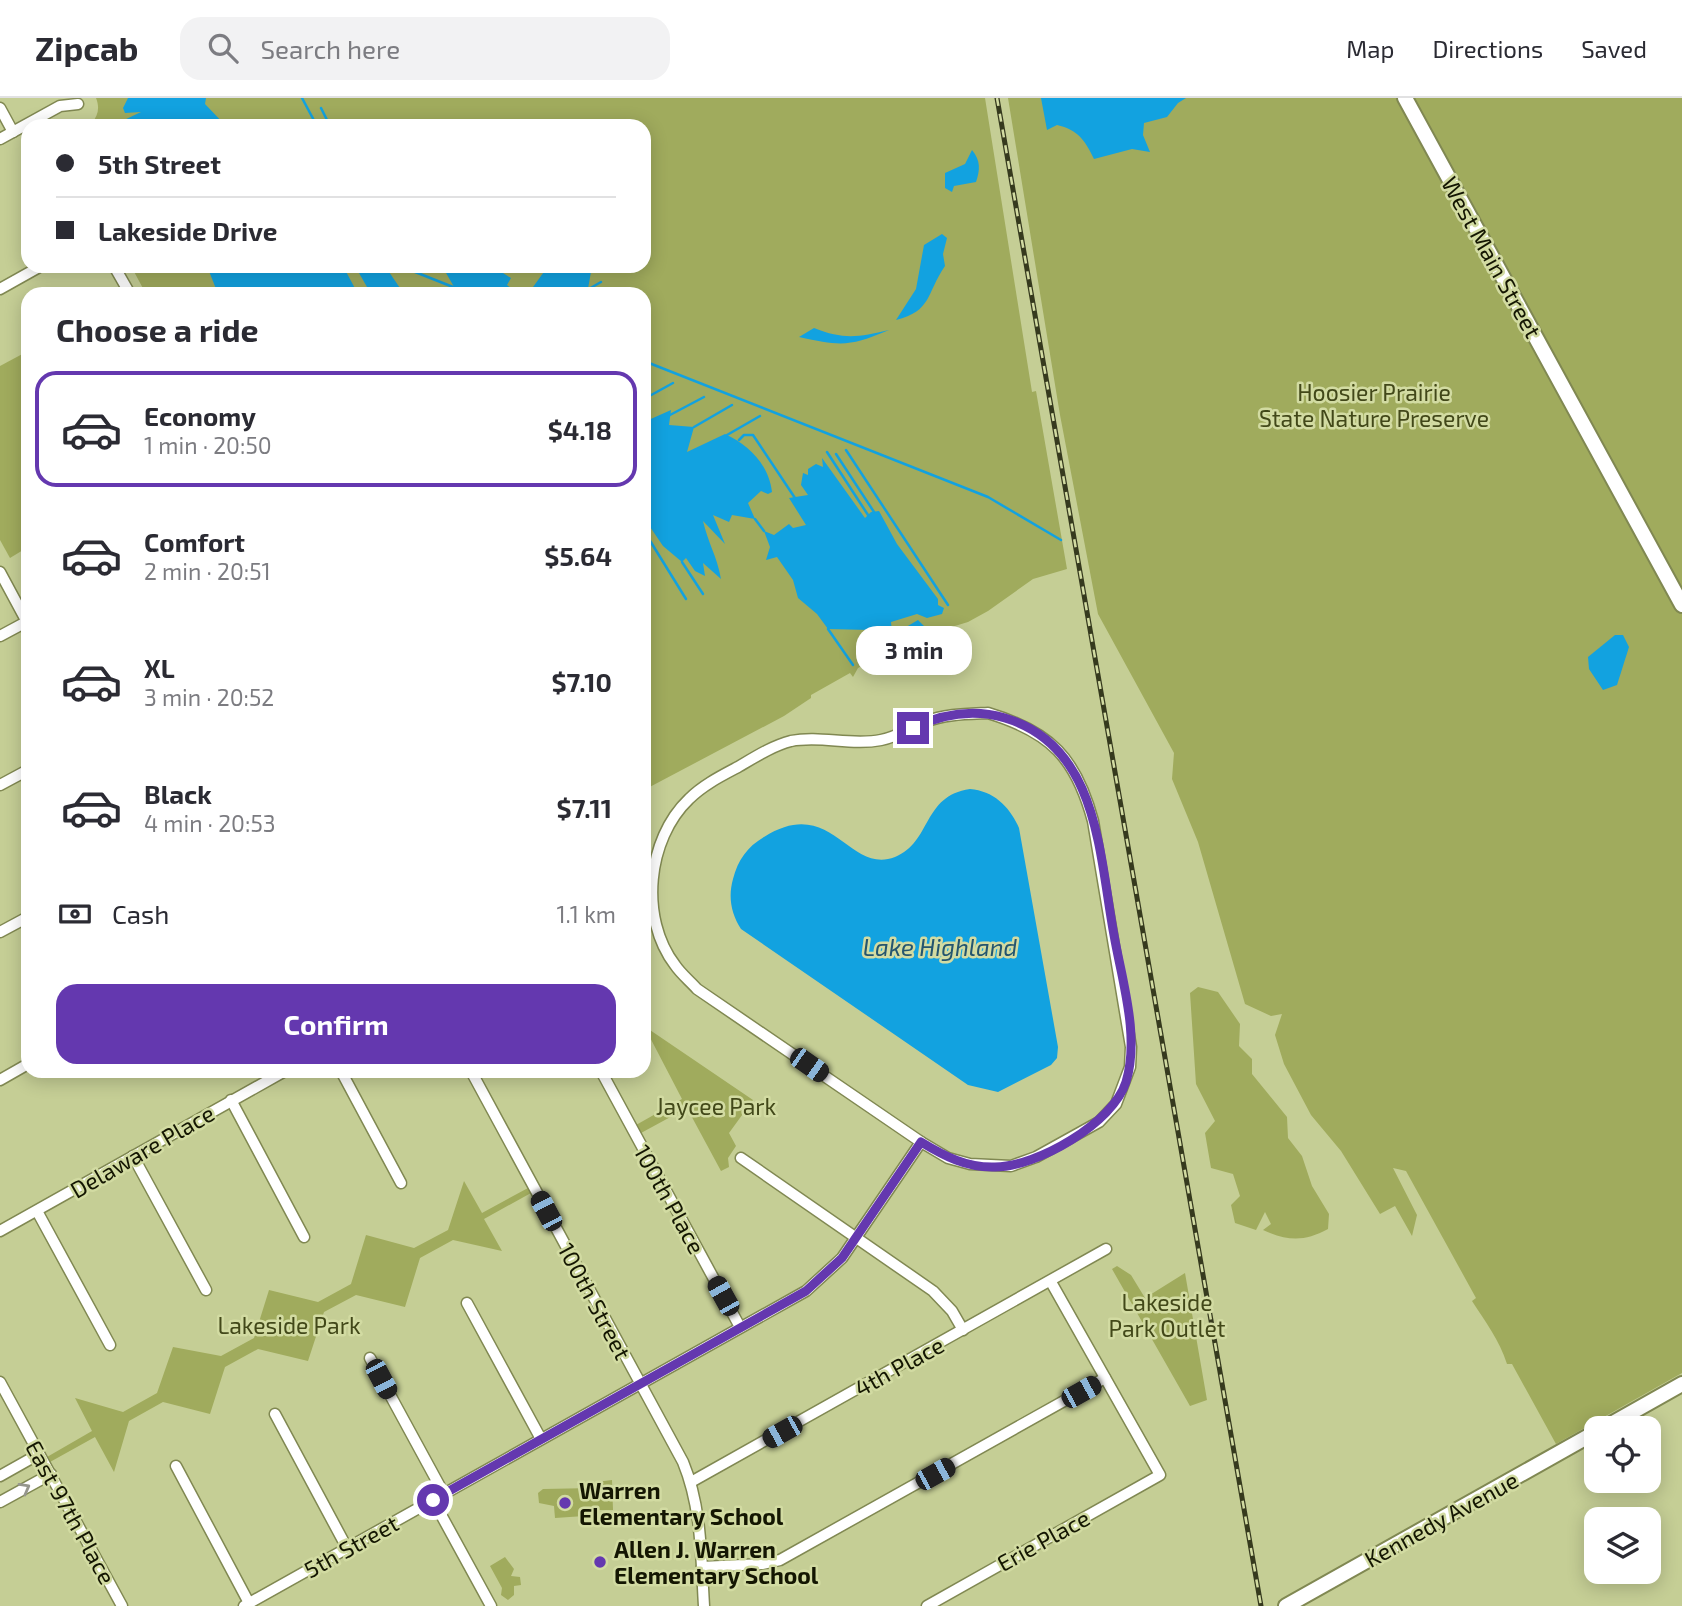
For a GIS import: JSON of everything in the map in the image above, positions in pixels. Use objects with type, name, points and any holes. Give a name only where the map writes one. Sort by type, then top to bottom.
[{"type":"street","name":"West Main Street","points":[[1405,98],[1682,604]]},
{"type":"street","points":[[36,119],[60,106],[78,104]]},
{"type":"street","points":[[0,108],[13,132]]},
{"type":"street","points":[[0,139],[21,128]]},
{"type":"street","points":[[0,289],[29,273]]},
{"type":"street","points":[[0,572],[21,610]]},
{"type":"street","points":[[0,636],[21,626]]},
{"type":"street","points":[[651,875],[672,818],[690,798],[712,781],[772,748],[810,740],[883,740],[927,721],[956,714],[988,713],[1016,721],[1056,746],[1084,788],[1093,821],[1128,1017],[1131,1047],[1125,1085],[1116,1104],[1099,1122],[1036,1157],[1011,1166],[970,1164],[948,1158],[697,989],[674,964],[661,936],[651,897]]},
{"type":"street","points":[[0,785],[21,774]]},
{"type":"street","points":[[0,932],[21,921]]},
{"type":"street","points":[[0,1080],[21,1068]]},
{"type":"street","name":"Delaware Place","points":[[0,1231],[272,1078]]},
{"type":"street","points":[[345,1078],[401,1183]]},
{"type":"street","name":"100th Street","points":[[475,1078],[691,1482]]},
{"type":"street","name":"100th Place","points":[[605,1078],[740,1327]]},
{"type":"street","points":[[231,1100],[304,1237]]},
{"type":"street","name":"5th Street","points":[[247,1605],[806,1291],[827,1275],[921,1142]]},
{"type":"street","points":[[133,1156],[206,1290]]},
{"type":"street","points":[[741,1158],[933,1291],[952,1311],[963,1330]]},
{"type":"street","points":[[37,1211],[110,1345]]},
{"type":"street","name":"4th Place","points":[[691,1482],[1106,1249]]},
{"type":"street","points":[[702,1567],[762,1564],[780,1560],[1105,1378],[1051,1282]]},
{"type":"street","points":[[467,1303],[541,1439]]},
{"type":"street","points":[[370,1357],[444,1493]]},
{"type":"street","name":"Erie Place","points":[[927,1606],[1160,1475],[1105,1378]]},
{"type":"street","name":"East 97th Place","points":[[0,1382],[122,1606]]},
{"type":"street","points":[[1625,1416],[1682,1384]]},
{"type":"street","points":[[275,1413],[347,1548]]},
{"type":"street","name":"Kennedy Avenue","points":[[1286,1606],[1584,1439]]},
{"type":"street","points":[[0,1476],[39,1454]]},
{"type":"street","points":[[176,1466],[247,1605]]},
{"type":"street","points":[[0,1502],[51,1474]]},
{"type":"street","points":[[691,1482],[704,1606]]},
{"type":"street","points":[[433,1500],[491,1606]]},
{"type":"green space","points":[[96,98],[985,98],[1032,392],[1036,391],[1067,569],[1033,579],[988,611],[968,622],[932,633],[880,664],[875,659],[858,668],[853,677],[850,673],[811,695],[811,698],[784,716],[651,786],[651,287],[142,287],[135,273],[651,273],[651,119],[94,119],[98,108]]},
{"type":"green space","name":"Hoosier Prairie State Nature Preserve","points":[[1008,98],[1682,98],[1682,1373],[1606,1416],[1584,1416],[1584,1428],[1556,1444],[1512,1364],[1507,1364],[1496,1339],[1472,1301],[1476,1298],[1406,1171],[1393,1168],[1417,1215],[1412,1236],[1395,1206],[1380,1214],[1341,1151],[1311,1115],[1284,1064],[1275,1035],[1282,1014],[1271,1016],[1245,1004],[1198,842],[1172,779],[1174,753],[1098,614],[1060,415]]},
{"type":"green space","points":[[21,355],[21,551],[10,558],[0,540],[0,366]]},
{"type":"green space","points":[[1198,987],[1218,992],[1240,1024],[1239,1046],[1252,1059],[1252,1074],[1287,1117],[1288,1138],[1302,1156],[1312,1186],[1329,1214],[1328,1229],[1303,1238],[1280,1236],[1263,1230],[1271,1224],[1265,1212],[1256,1230],[1235,1223],[1231,1205],[1240,1196],[1233,1174],[1211,1168],[1205,1133],[1215,1121],[1196,1084],[1190,993]]},
{"type":"green space","name":"Jaycee Park","points":[[651,1031],[753,1100],[729,1133],[736,1146],[728,1158],[729,1167],[721,1171],[687,1108],[641,1133],[636,1125],[682,1099],[651,1039]]},
{"type":"green space","name":"Lakeside Park","points":[[464,1181],[482,1213],[528,1188],[531,1193],[484,1219],[502,1251],[453,1240],[420,1258],[405,1307],[356,1295],[324,1312],[308,1361],[258,1349],[225,1367],[210,1414],[163,1402],[129,1421],[114,1472],[95,1437],[50,1462],[47,1457],[92,1431],[75,1398],[123,1412],[157,1393],[173,1347],[221,1356],[254,1338],[269,1290],[318,1302],[351,1284],[366,1235],[414,1248],[448,1230]]},
{"type":"green space","name":"Lakeside Park Outlet","points":[[1117,1266],[1131,1275],[1145,1298],[1185,1273],[1207,1400],[1190,1406],[1112,1269]]},
{"type":"green space","points":[[612,1480],[613,1510],[599,1510],[599,1515],[555,1518],[554,1506],[539,1503],[538,1493],[543,1489],[594,1488],[596,1482]]},
{"type":"green space","points":[[505,1557],[514,1569],[511,1576],[520,1577],[521,1585],[514,1586],[514,1595],[508,1600],[501,1595],[502,1588],[490,1566]]},
{"type":"water","points":[[128,98],[206,98],[205,104],[219,119],[126,119],[141,112],[125,113],[123,108]]},
{"type":"water","points":[[1041,98],[1186,98],[1178,103],[1167,117],[1144,123],[1143,135],[1150,152],[1132,149],[1094,159],[1076,133],[1057,125],[1047,130]]},
{"type":"water","points":[[972,150],[979,166],[976,182],[954,186],[952,192],[945,188],[945,173],[965,164]]},
{"type":"water","points":[[942,234],[947,238],[943,254],[945,266],[927,300],[916,312],[896,320],[916,289],[924,245]]},
{"type":"water","points":[[210,273],[347,273],[354,287],[215,287]]},
{"type":"water","points":[[359,273],[390,273],[399,287],[367,287]]},
{"type":"water","points":[[446,273],[503,273],[511,278],[507,285],[509,287],[454,287]]},
{"type":"water","points":[[543,273],[591,273],[588,287],[533,287]]},
{"type":"water","points":[[814,328],[852,336],[889,330],[864,340],[845,343],[799,337]]},
{"type":"water","points":[[671,410],[669,425],[694,427],[687,452],[725,434],[750,450],[767,473],[772,492],[768,494],[761,491],[748,503],[755,519],[732,515],[729,522],[713,515],[725,544],[703,521],[721,579],[703,563],[705,576],[695,571],[686,558],[682,562],[663,546],[651,528],[651,419]]},
{"type":"water","points":[[822,458],[865,518],[871,512],[879,511],[897,544],[938,599],[938,605],[944,608],[942,614],[927,618],[917,614],[891,622],[892,632],[896,633],[918,620],[925,627],[923,636],[884,661],[878,659],[877,653],[882,645],[880,641],[874,640],[870,630],[828,629],[817,614],[798,598],[793,580],[777,557],[766,560],[770,547],[764,531],[774,535],[789,524],[793,528],[806,525],[789,498],[808,495],[801,485],[803,473],[808,475],[808,469],[816,464],[823,467]]},
{"type":"water","points":[[1615,635],[1623,635],[1629,647],[1617,685],[1603,690],[1589,669],[1588,657]]},
{"type":"water","name":"Lake Highland","points":[[970,789],[987,793],[1000,801],[1019,828],[1058,1047],[1057,1058],[1051,1065],[998,1092],[968,1085],[741,929],[731,899],[735,872],[744,855],[758,841],[787,826],[807,825],[823,829],[864,855],[879,860],[895,857],[916,841],[943,800]]},
{"type":"waterway","points":[[302,98],[313,119]]},
{"type":"waterway","points":[[321,108],[326,119]]},
{"type":"waterway","points":[[418,273],[453,287]]},
{"type":"waterway","points":[[592,287],[601,282]]},
{"type":"waterway","points":[[651,364],[988,497],[1061,540]]},
{"type":"waterway","points":[[651,395],[673,383]]},
{"type":"waterway","points":[[670,415],[704,397]]},
{"type":"waterway","points":[[694,427],[732,405]]},
{"type":"waterway","points":[[727,435],[760,416]]},
{"type":"waterway","points":[[739,440],[744,435],[753,435],[795,498]]},
{"type":"waterway","points":[[846,450],[948,605]]},
{"type":"waterway","points":[[827,452],[868,515]]},
{"type":"waterway","points":[[836,454],[874,512]]},
{"type":"waterway","points":[[755,519],[764,531]]},
{"type":"waterway","points":[[651,542],[686,599]]},
{"type":"waterway","points":[[682,562],[703,594]]},
{"type":"waterway","points":[[828,629],[853,665]]},
{"type":"railway","points":[[997,98],[1261,1606]]},
{"type":"place","name":"Warren Elementary School","points":[[565,1503]]},
{"type":"place","name":"Allen J. Warren Elementary School","points":[[600,1562]]},
{"type":"route","points":[[433,1500],[806,1291],[827,1275],[842,1258],[921,1142],[948,1158],[970,1164],[1011,1166],[1036,1157],[1099,1122],[1116,1104],[1130,1068],[1128,1017],[1093,821],[1084,788],[1070,763],[1056,746],[1016,721],[988,713],[956,714],[927,721],[913,728]]}]
